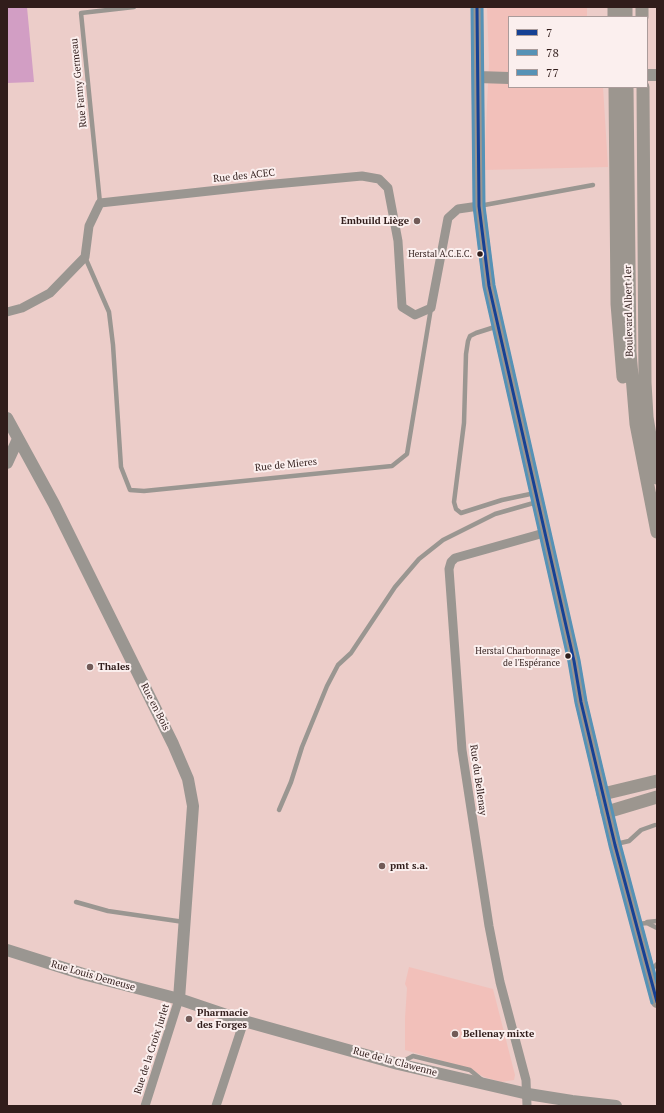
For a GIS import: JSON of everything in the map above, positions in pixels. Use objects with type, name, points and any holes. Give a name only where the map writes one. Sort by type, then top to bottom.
[{"type":"main road","points":[[615,88],[619,338],[629,410],[640,444]]},
{"type":"main road","name":"Boulevard Albert 1er","points":[[627,88],[629,332],[634,400],[640,444],[657,532]]},
{"type":"main road","name":"Boulevard Albert 1er","points":[[643,88],[645,402],[657,478]]},
{"type":"main road","points":[[603,794],[657,781]]},
{"type":"main road","points":[[607,812],[657,797]]},
{"type":"street","points":[[477,7],[479,206],[489,286],[578,680],[581,702],[615,845],[642,923],[653,968],[657,1002]]},
{"type":"street","points":[[478,77],[508,78]]},
{"type":"street","name":"Rue des ACEC","points":[[100,203],[272,184],[362,176],[380,178],[388,188],[398,242],[402,307],[415,315],[431,308]]},
{"type":"street","points":[[7,312],[22,308],[50,293],[84,257],[89,226],[100,203]]},
{"type":"street","name":"Rue de Mieres","points":[[431,308],[448,218],[458,209],[479,206]]},
{"type":"street","name":"Rue en Bois","points":[[7,418],[54,504],[173,744],[188,779],[193,806],[179,999]]},
{"type":"street","points":[[7,463],[18,439]]},
{"type":"street","name":"Rue du Bellenay","points":[[528,1100],[526,1080],[500,982],[489,926],[462,750],[449,569],[451,562],[455,558],[544,533]]},
{"type":"street","name":"Rue Louis Demeuse","points":[[7,950],[83,974],[179,999]]},
{"type":"street","name":"Rue de la Clawenne","points":[[179,999],[244,1021],[398,1064],[486,1084],[528,1100],[616,1106]]},
{"type":"street","name":"Rue de la Croix Jurlet","points":[[145,1106],[179,999]]},
{"type":"street","points":[[216,1106],[244,1021]]},
{"type":"lane","name":"Rue Fanny Germeau","points":[[100,203],[81,13],[134,7]]},
{"type":"lane","points":[[479,206],[593,185]]},
{"type":"lane","name":"Rue de Mieres","points":[[84,257],[109,312],[113,344],[121,467],[130,490],[144,491],[392,466],[407,454],[431,308]]},
{"type":"lane","points":[[498,326],[470,336],[468,341],[466,354],[464,423],[454,502],[456,509],[461,514],[502,500],[536,497]]},
{"type":"lane","points":[[278,810],[291,782],[302,747],[338,665],[351,653],[394,587],[419,558],[443,540],[495,514],[536,497]]},
{"type":"lane","points":[[615,845],[629,841],[641,830],[655,825]]},
{"type":"lane","points":[[76,902],[108,911],[185,922]]},
{"type":"lane","points":[[642,923],[657,921]]},
{"type":"lane","points":[[642,923],[657,928]]},
{"type":"shaded area","points":[[7,7],[27,7],[34,82],[7,83]]},
{"type":"shaded area","points":[[487,7],[587,7],[587,16],[508,16],[508,88],[603,88],[608,167],[484,170],[489,63]]},
{"type":"shaded area","name":"Bellenay mixte","points":[[409,967],[493,989],[515,1075],[514,1080],[501,1082],[484,1077],[470,1069],[405,1050],[407,988],[405,984]]},
{"type":"transit line","name":"78","points":[[472,7],[474,206],[484,287],[569,662],[576,703],[610,846],[652,1003]]},
{"type":"transit line","name":"7","points":[[477,7],[479,206],[489,286],[574,661],[581,702],[615,845],[657,1002]]},
{"type":"transit line","name":"77","points":[[482,7],[484,206],[494,285],[579,660],[586,701],[620,844],[657,983]]},
{"type":"place","name":"Embuild Liège","points":[[417,221]]},
{"type":"place","name":"Herstal A.C.E.C.","points":[[480,254]]},
{"type":"place","name":"Herstal Charbonnage de l'Espérance","points":[[568,656]]},
{"type":"place","name":"Thales","points":[[90,667]]},
{"type":"place","name":"pmt s.a.","points":[[382,866]]},
{"type":"place","name":"Pharmacie des Forges","points":[[189,1019]]},
{"type":"place","name":"Bellenay mixte","points":[[455,1034]]}]
